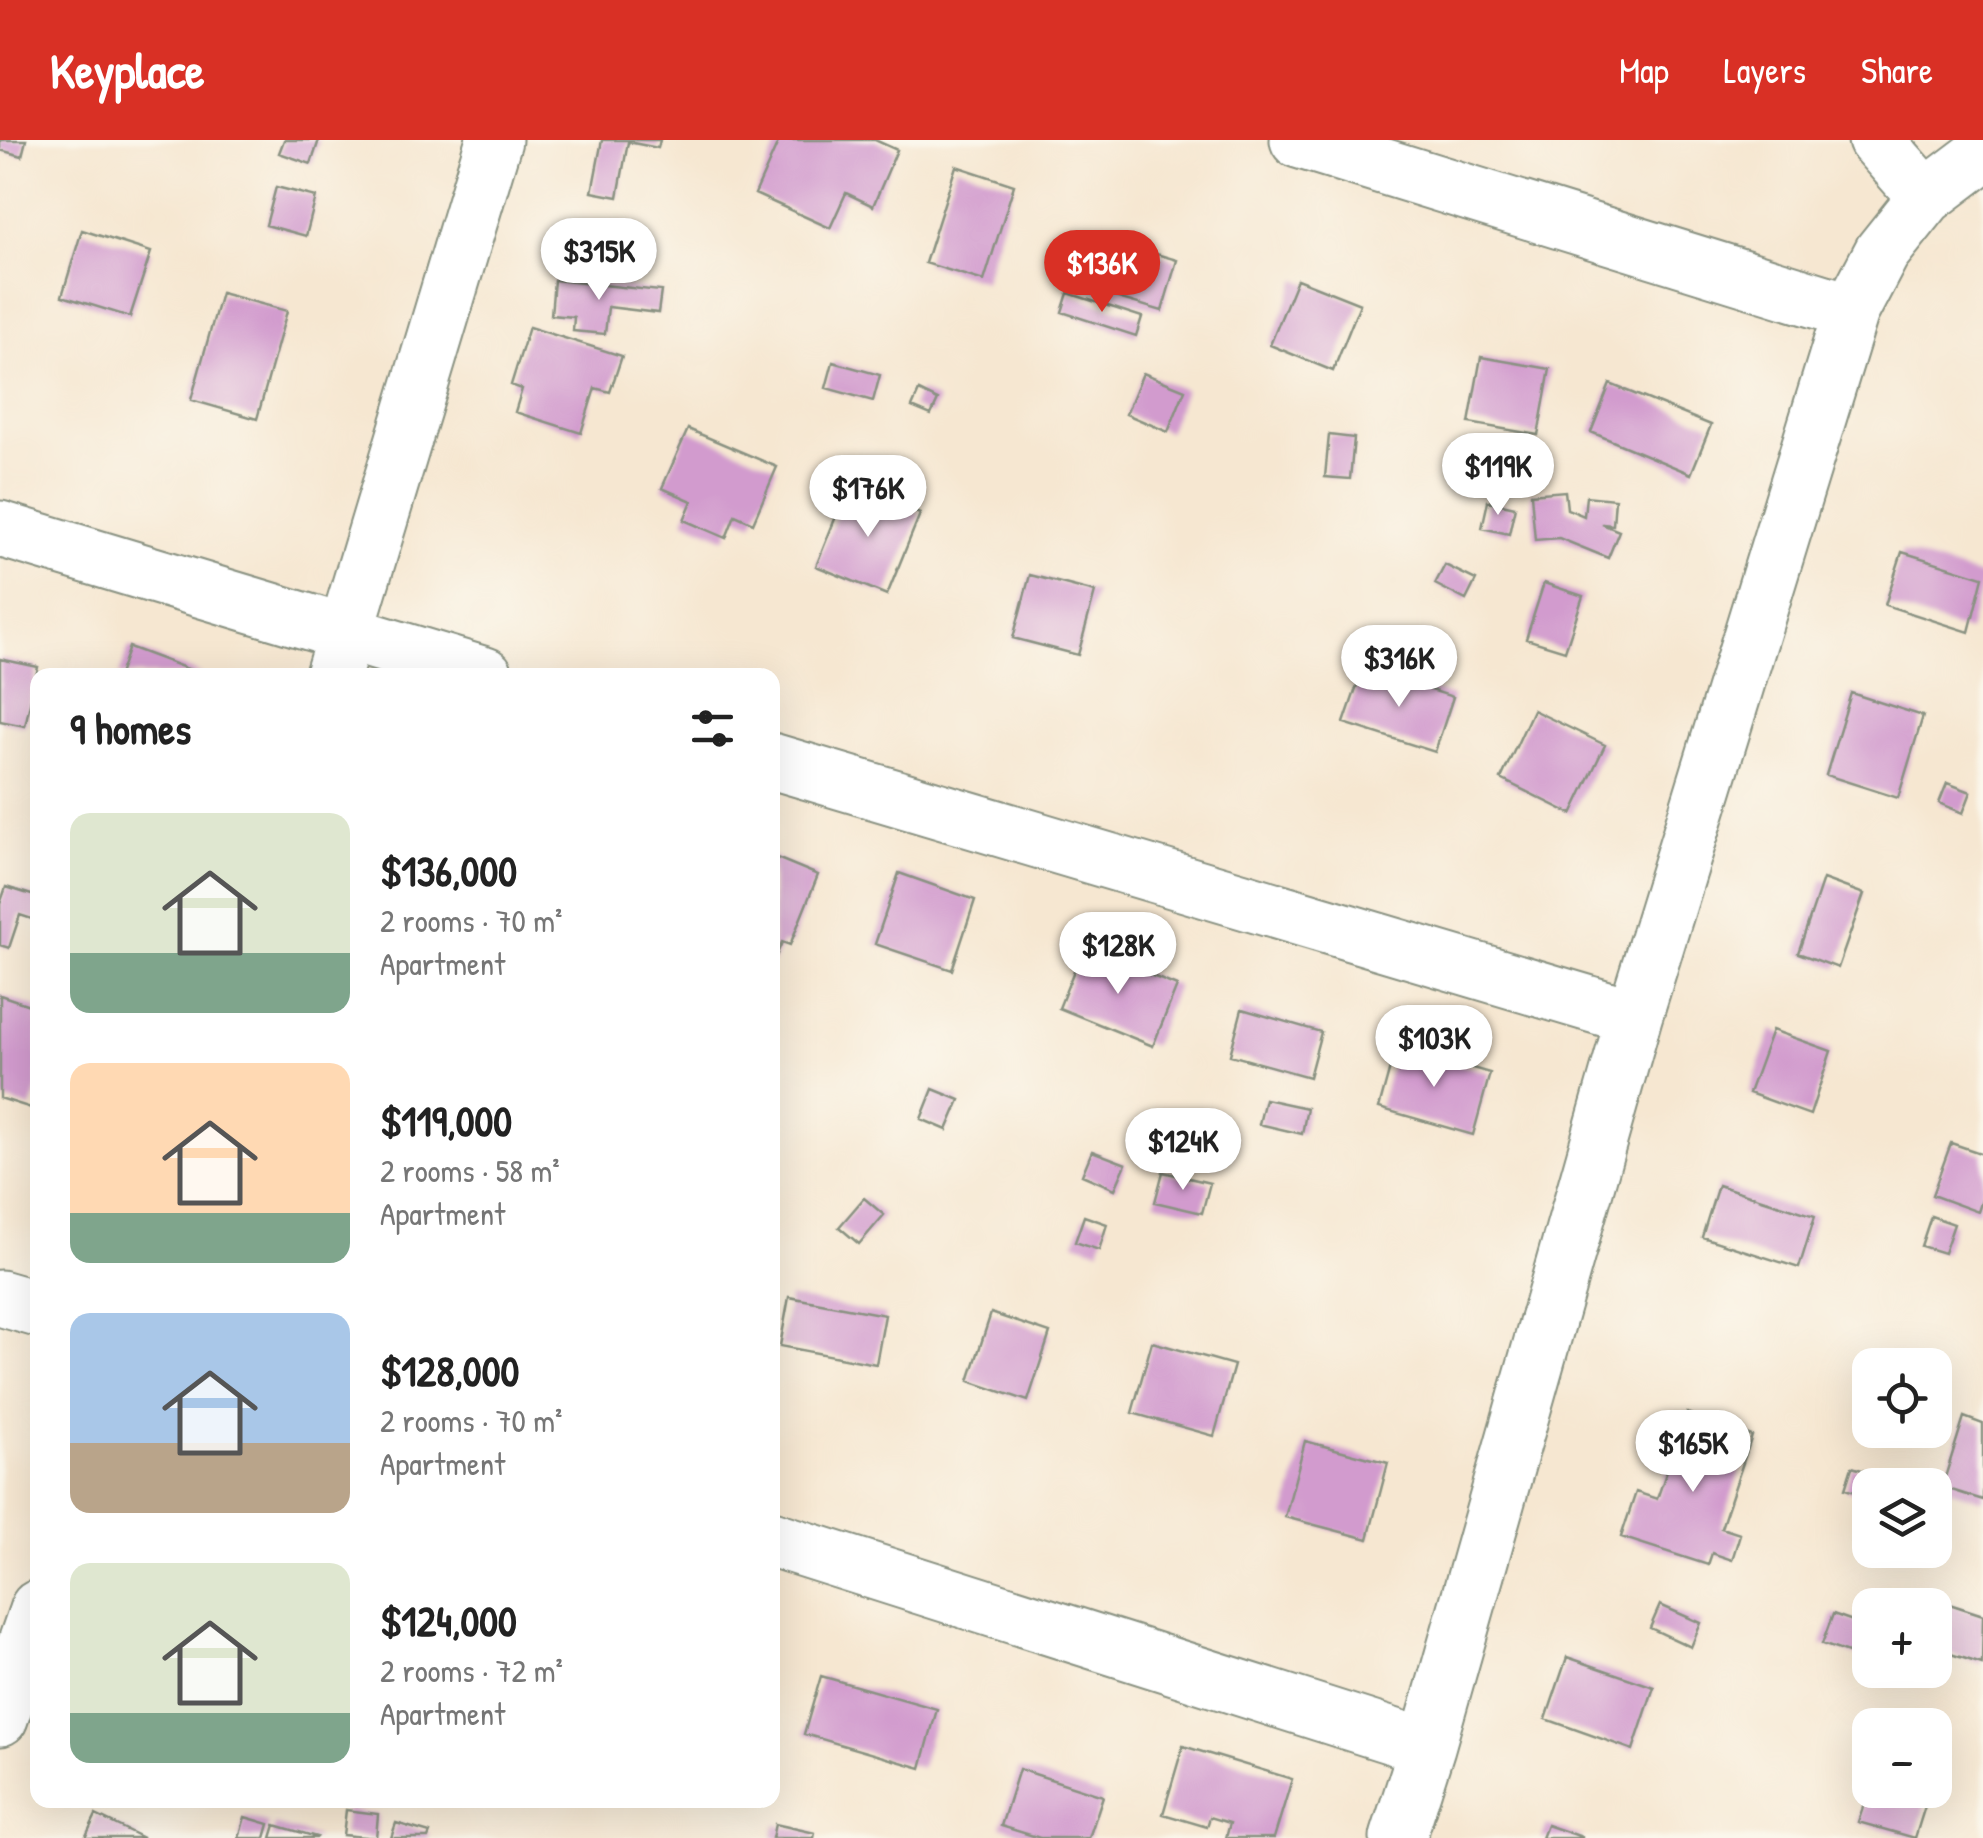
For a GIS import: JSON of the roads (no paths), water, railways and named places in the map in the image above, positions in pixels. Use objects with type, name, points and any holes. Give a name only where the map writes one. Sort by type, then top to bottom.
[{"type":"street","points":[[340,654],[494,140]]},
{"type":"street","points":[[1298,140],[1851,311]]},
{"type":"street","points":[[1876,140],[1926,197]]},
{"type":"street","points":[[1398,1838],[1634,1017],[1851,311],[1882,252],[1926,197],[1983,154]]},
{"type":"street","points":[[0,529],[340,654],[437,668]]},
{"type":"street","points":[[780,762],[1634,1017]]},
{"type":"street","points":[[0,1298],[30,1307]]},
{"type":"street","points":[[780,1543],[1427,1746]]},
{"type":"street","points":[[0,1718],[30,1631]]}]
